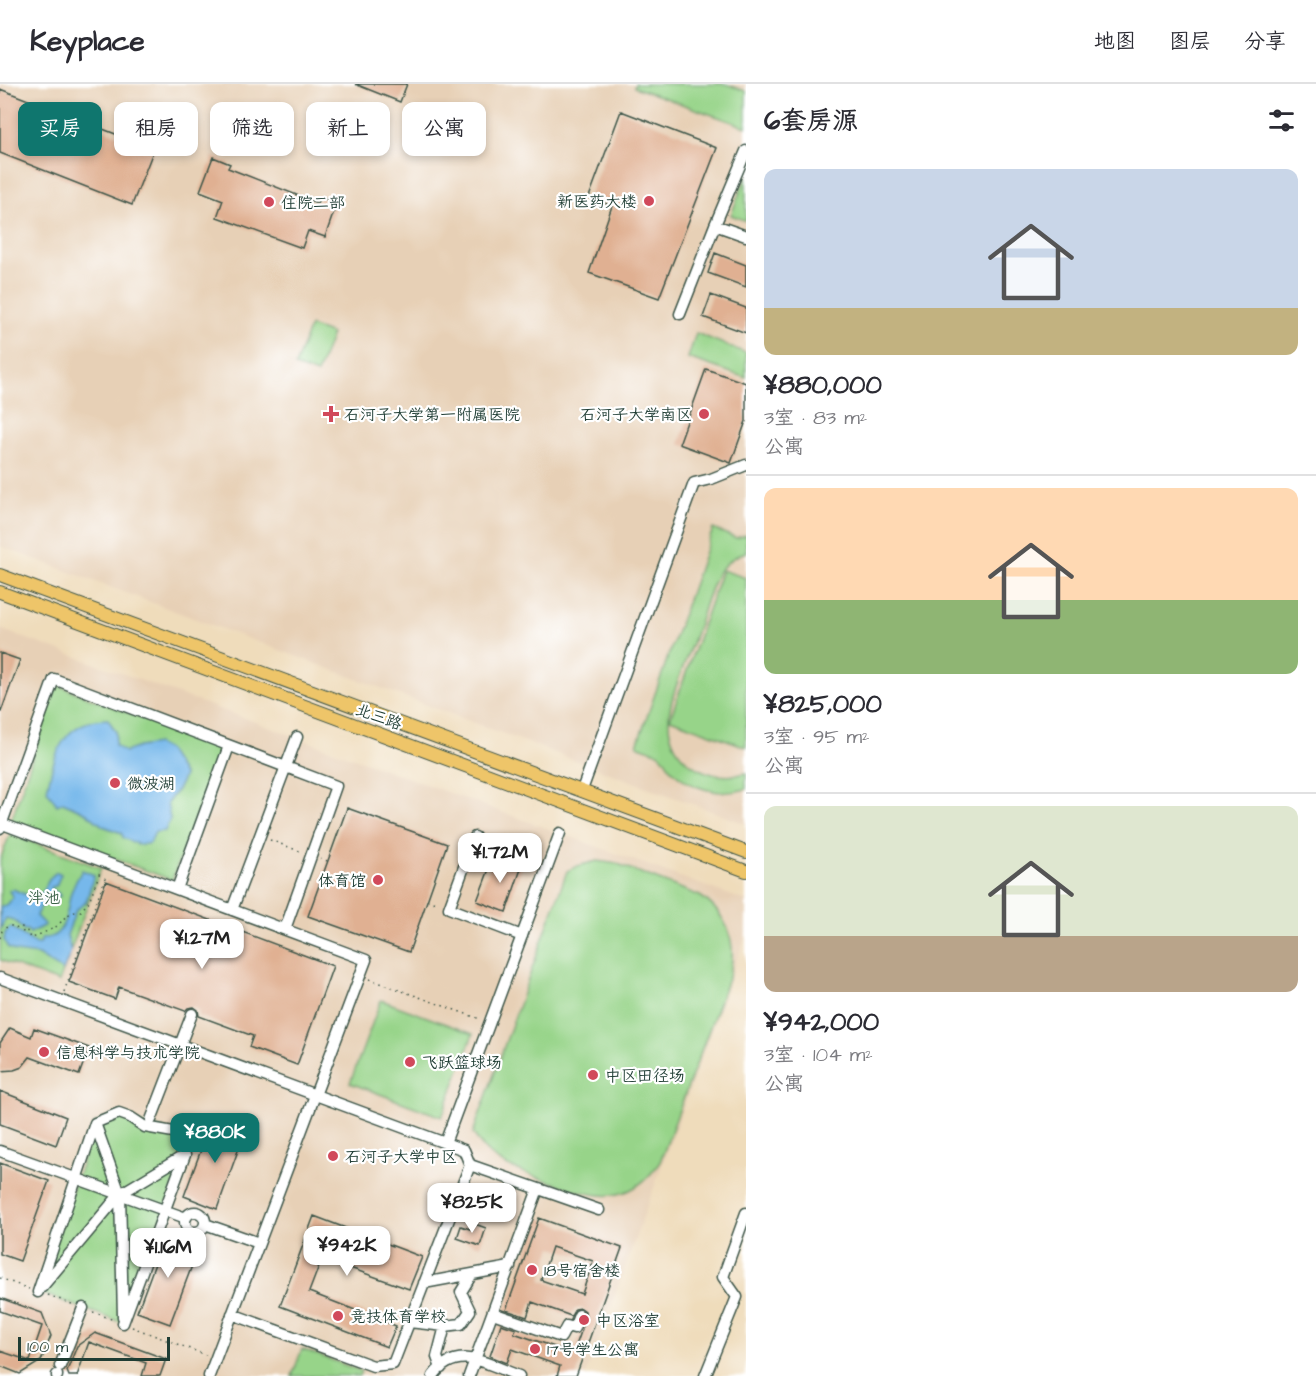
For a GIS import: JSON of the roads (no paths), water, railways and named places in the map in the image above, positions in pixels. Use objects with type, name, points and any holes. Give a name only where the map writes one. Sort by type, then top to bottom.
[{"type":"main road","name":"北三路","points":[[0,575],[746,852]]},
{"type":"main road","name":"北三路","points":[[0,592],[746,871]]},
{"type":"lane","points":[[680,314],[714,225],[746,151]]},
{"type":"lane","points":[[714,225],[746,236]]},
{"type":"lane","points":[[582,790],[694,483],[746,465]]},
{"type":"lane","points":[[212,1375],[232,1314],[366,960],[0,825],[54,679],[336,786],[285,929]]},
{"type":"lane","points":[[232,910],[297,737]]},
{"type":"lane","points":[[177,889],[230,746]]},
{"type":"lane","points":[[446,1143],[560,833]]},
{"type":"lane","points":[[475,837],[449,908],[522,936]]},
{"type":"lane","points":[[0,978],[464,1150],[470,1165],[393,1364],[371,1371],[232,1314]]},
{"type":"lane","points":[[151,1120],[192,1014]]},
{"type":"lane","points":[[95,1123],[120,1194],[123,1323],[184,1155],[180,1133],[145,1127],[119,1113],[95,1123],[38,1292],[120,1194],[184,1155]]},
{"type":"lane","points":[[0,1151],[186,1218],[192,1212],[198,1212],[203,1216],[205,1224],[259,1243]]},
{"type":"lane","points":[[470,1165],[599,1210]]},
{"type":"lane","points":[[469,1376],[538,1189]]},
{"type":"lane","points":[[706,1376],[736,1297],[723,1277],[746,1213]]},
{"type":"lane","points":[[424,1283],[510,1267]]},
{"type":"lane","points":[[409,1322],[445,1326],[461,1324],[470,1311],[461,1292],[472,1275]]},
{"type":"lane","points":[[58,1372],[83,1308]]},
{"type":"lane","points":[[493,1313],[561,1337],[567,1326],[574,1328],[579,1315]]},
{"type":"lane","points":[[437,1372],[437,1356],[445,1326]]},
{"type":"lane","points":[[437,1372],[455,1359],[466,1357],[519,1376]]},
{"type":"water","name":"微波湖","points":[[108,719],[116,732],[115,745],[125,752],[157,744],[168,750],[184,776],[167,803],[170,819],[165,831],[155,832],[150,843],[140,845],[123,838],[122,833],[103,826],[85,812],[63,802],[57,805],[47,790],[58,751],[71,732],[81,725]]},
{"type":"water","points":[[82,870],[94,875],[86,902],[76,910],[67,935],[71,951],[63,971],[38,955],[16,952],[8,948],[4,940],[5,933],[11,927],[36,944],[40,944],[42,938],[56,935],[64,924],[71,893]]},
{"type":"water","points":[[57,872],[61,874],[56,886],[51,887],[52,891],[57,892],[60,896],[51,898],[45,903],[36,916],[45,925],[30,933],[14,920],[6,918],[0,930],[0,907],[8,904],[13,897],[9,891],[13,889],[25,894],[39,895]]},
{"type":"place","name":"新医药大楼","points":[[649,201]]},
{"type":"place","name":"住院二部","points":[[269,202]]},
{"type":"place","name":"石河子大学第一附属医院","points":[[331,414]]},
{"type":"place","name":"石河子大学南区","points":[[704,414]]},
{"type":"place","name":"微波湖","points":[[115,783]]},
{"type":"place","name":"体育馆","points":[[378,880]]},
{"type":"place","name":"信息科学与技术学院","points":[[44,1052]]},
{"type":"place","name":"飞跃篮球场","points":[[410,1062]]},
{"type":"place","name":"中区田径场","points":[[593,1075]]},
{"type":"place","name":"石河子大学中区","points":[[333,1156]]},
{"type":"place","name":"18号宿舍楼","points":[[532,1270]]},
{"type":"place","name":"竞技体育学校","points":[[338,1316]]},
{"type":"place","name":"中区浴室","points":[[584,1320]]},
{"type":"place","name":"17号学生公寓","points":[[535,1349]]},
{"type":"park label","name":"泮池","points":[[44,897]]}]
